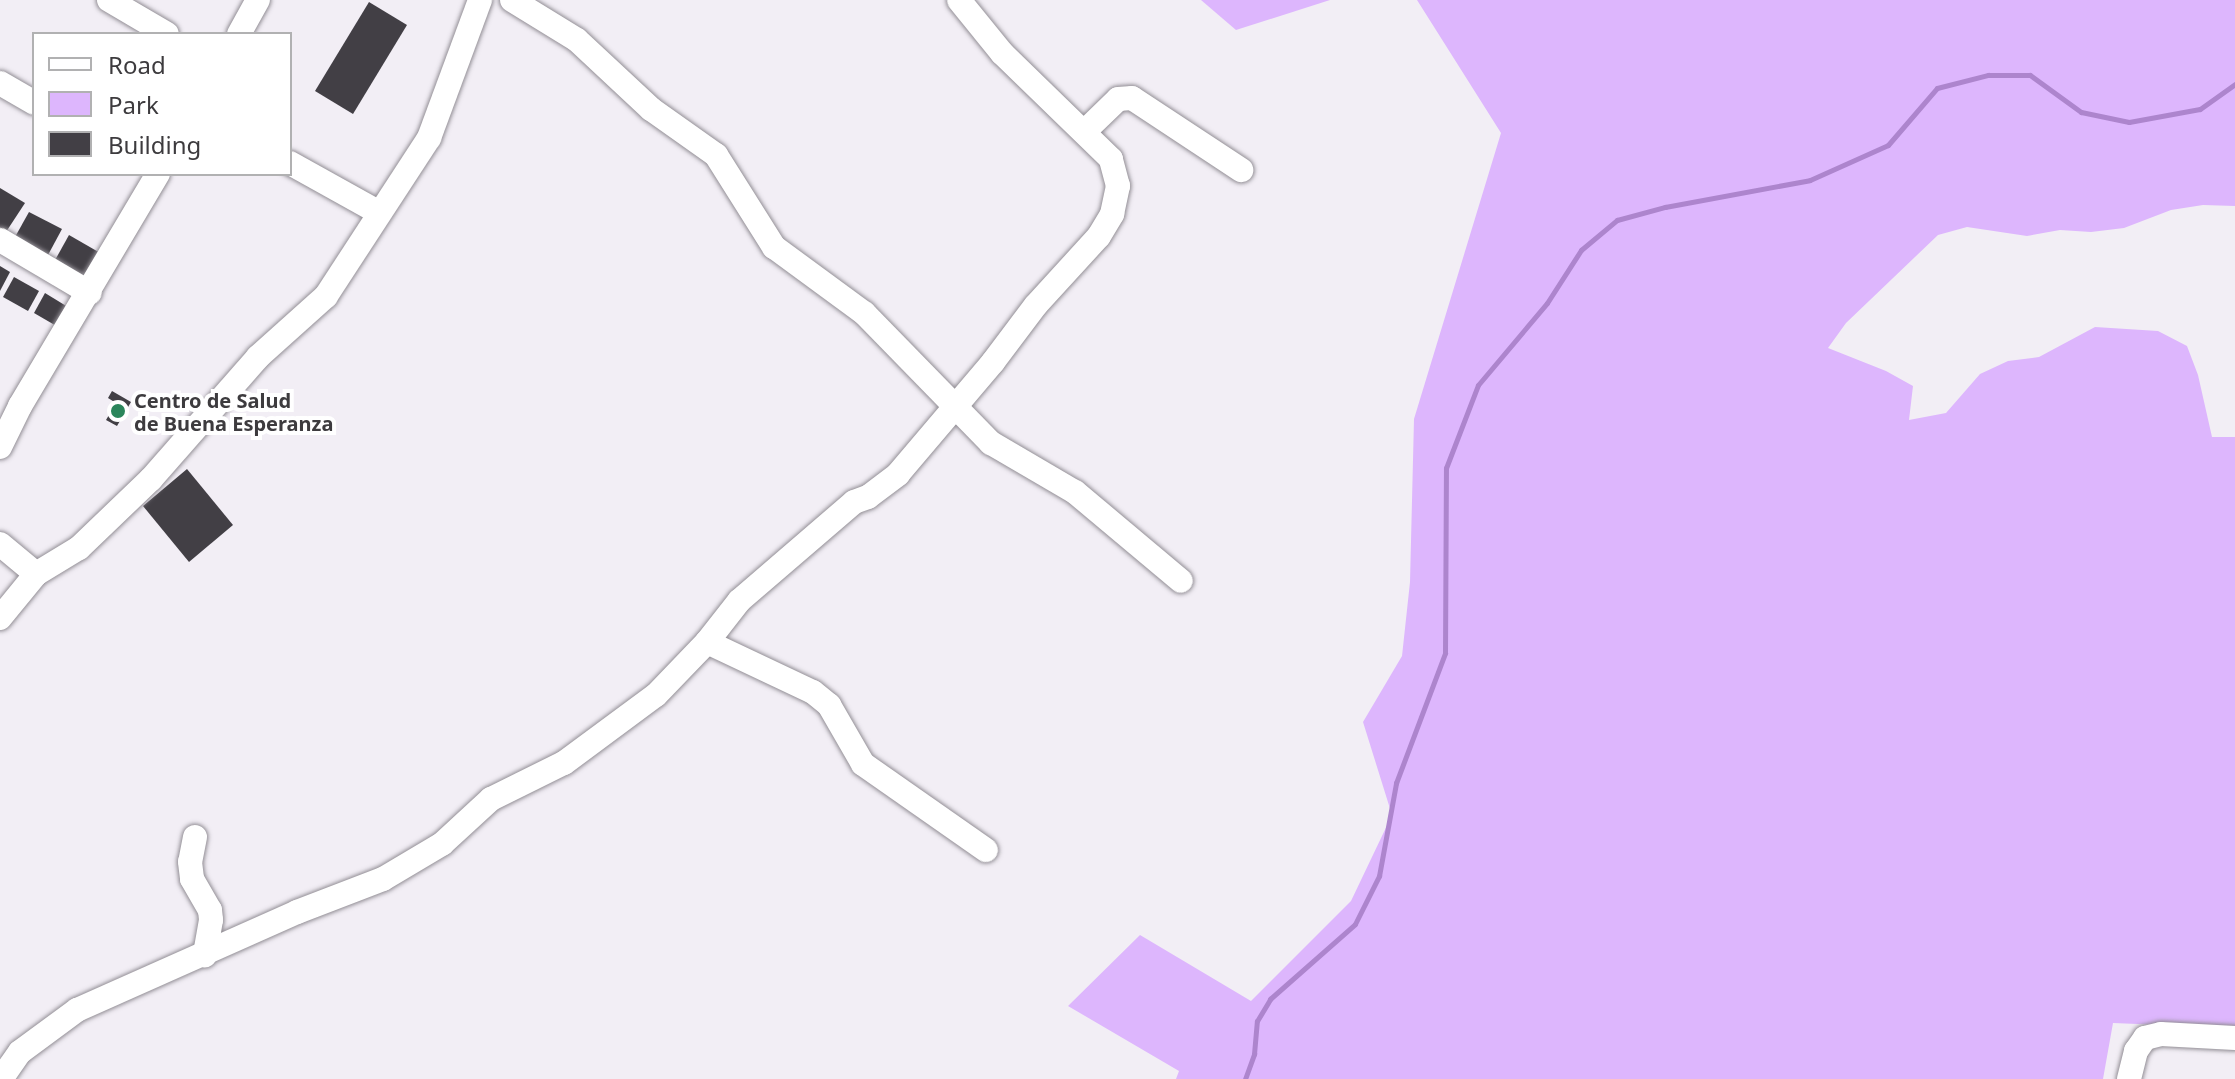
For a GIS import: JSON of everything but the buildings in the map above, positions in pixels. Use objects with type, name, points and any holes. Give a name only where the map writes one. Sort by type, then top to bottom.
[{"type":"street","points":[[109,0],[164,32]]},
{"type":"street","points":[[240,32],[258,0]]},
{"type":"street","points":[[0,618],[36,574],[79,548],[130,498],[258,357],[326,296],[429,138],[480,0]]},
{"type":"street","points":[[512,0],[577,40],[651,109],[716,155],[774,247],[864,313],[954,409],[991,443],[1075,492],[1108,518],[1132,544],[1181,581]]},
{"type":"street","points":[[1,1079],[20,1052],[77,1010],[297,912],[383,879],[430,852],[467,825],[478,809],[491,799],[564,763],[656,695],[707,642],[739,601],[854,502],[868,497],[898,474],[1036,305],[1099,236],[1112,214],[1118,186],[1111,159],[1002,53],[959,0]]},
{"type":"street","points":[[0,83],[32,102]]},
{"type":"street","points":[[1084,132],[1118,99],[1132,98],[1241,170]]},
{"type":"street","points":[[292,164],[378,212]]},
{"type":"street","points":[[0,447],[10,400],[90,293],[156,176]]},
{"type":"street","points":[[0,240],[90,293]]},
{"type":"street","points":[[0,544],[36,574]]},
{"type":"street","points":[[707,642],[813,692],[829,705],[863,764],[986,850]]},
{"type":"street","points":[[195,837],[190,862],[192,879],[210,910],[211,920],[205,955]]},
{"type":"street","points":[[2129,1079],[2136,1051],[2145,1038],[2161,1034],[2235,1038]]},
{"type":"green space","points":[[1201,0],[1330,0],[1236,30]]},
{"type":"green space","points":[[1417,0],[2235,0],[2235,206],[2203,205],[2171,210],[2124,228],[2091,232],[2060,230],[2027,236],[1967,227],[1938,235],[1846,323],[1828,348],[1886,371],[1913,386],[1909,420],[1946,413],[1980,374],[2008,361],[2039,357],[2095,327],[2158,331],[2187,346],[2198,375],[2212,437],[2235,437],[2235,1028],[2113,1023],[2103,1079],[1176,1079],[1179,1071],[1068,1006],[1140,935],[1251,1001],[1351,901],[1392,815],[1363,722],[1402,656],[1410,582],[1414,419],[1501,133]]},
{"type":"waterway","points":[[1245,1079],[1254,1054],[1257,1021],[1270,999],[1355,924],[1379,876],[1396,783],[1445,653],[1446,468],[1478,385],[1547,303],[1581,250],[1617,220],[1665,207],[1810,180],[1888,145],[1937,88],[1988,75],[2030,75],[2081,112],[2129,122],[2200,109],[2235,84]]},
{"type":"place","name":"Centro de Salud de Buena Esperanza","points":[[118,411]]}]
